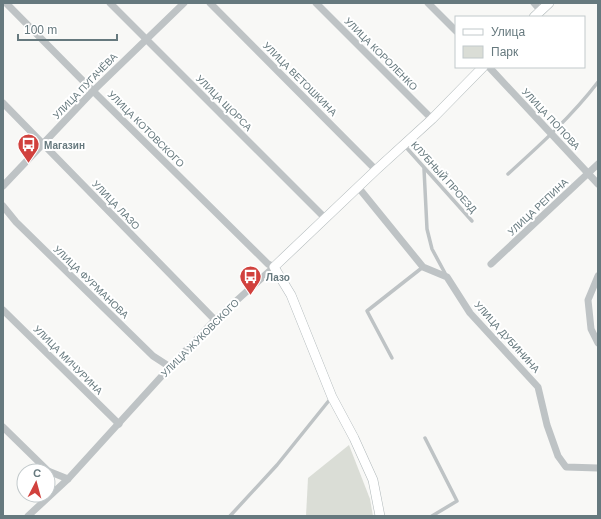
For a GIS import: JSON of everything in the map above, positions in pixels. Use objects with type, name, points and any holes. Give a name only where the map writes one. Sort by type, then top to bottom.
[{"type":"street","name":"УЛИЦА КОТОВСКОГО","points":[[6,3],[268,264],[274,267]]},
{"type":"street","name":"УЛИЦА ЩОРСА","points":[[110,3],[325,218]]},
{"type":"street","name":"УЛИЦА ПУГАЧЁВА","points":[[3,186],[93,91],[184,3]]},
{"type":"street","name":"УЛИЦА ВЕТОШКИНА","points":[[210,3],[376,170]]},
{"type":"street","name":"УЛИЦА КОРОЛЕНКО","points":[[316,3],[432,119]]},
{"type":"street","points":[[428,3],[455,30]]},
{"type":"street","points":[[534,3],[538,14],[549,3]]},
{"type":"street","name":"УЛИЦА ЖУКОВСКОГО","points":[[28,516],[68,479],[215,320],[257,283],[432,119],[482,68]]},
{"type":"street","name":"УЛИЦА ПОПОВА","points":[[490,68],[598,184]]},
{"type":"street","name":"УЛИЦА ЛАЗО","points":[[3,103],[215,320]]},
{"type":"street","name":"УЛИЦА РЕПИНА","points":[[491,264],[598,164]]},
{"type":"street","points":[[358,187],[423,268],[447,277]]},
{"type":"street","name":"УЛИЦА ФУРМАНОВА","points":[[3,206],[16,222],[153,356],[170,367]]},
{"type":"street","points":[[274,267],[291,294],[332,397],[354,438],[373,480],[380,516]]},
{"type":"street","points":[[598,276],[588,300],[591,329],[598,343]]},
{"type":"street","name":"УЛИЦА ДУБИНИНА","points":[[447,277],[470,313],[538,387],[547,425],[558,456],[566,467],[598,468]]},
{"type":"street","name":"УЛИЦА МИЧУРИНА","points":[[3,310],[119,424]]},
{"type":"street","points":[[3,427],[40,463]]},
{"type":"street","points":[[56,474],[68,479]]},
{"type":"lane","points":[[508,174],[583,102],[598,82]]},
{"type":"lane","name":"КЛУБНЫЙ ПРОЕЗД","points":[[403,145],[472,221]]},
{"type":"lane","points":[[424,168],[427,229],[432,249],[447,277]]},
{"type":"lane","points":[[392,358],[367,311],[423,268]]},
{"type":"lane","points":[[230,516],[276,465],[332,397]]},
{"type":"lane","points":[[425,438],[457,501],[432,516]]},
{"type":"green space","points":[[349,445],[370,499],[373,516],[306,516],[308,478]]},
{"type":"place","name":"Магазин","points":[[29,164]]},
{"type":"place","name":"Лазо","points":[[250,296]]}]
